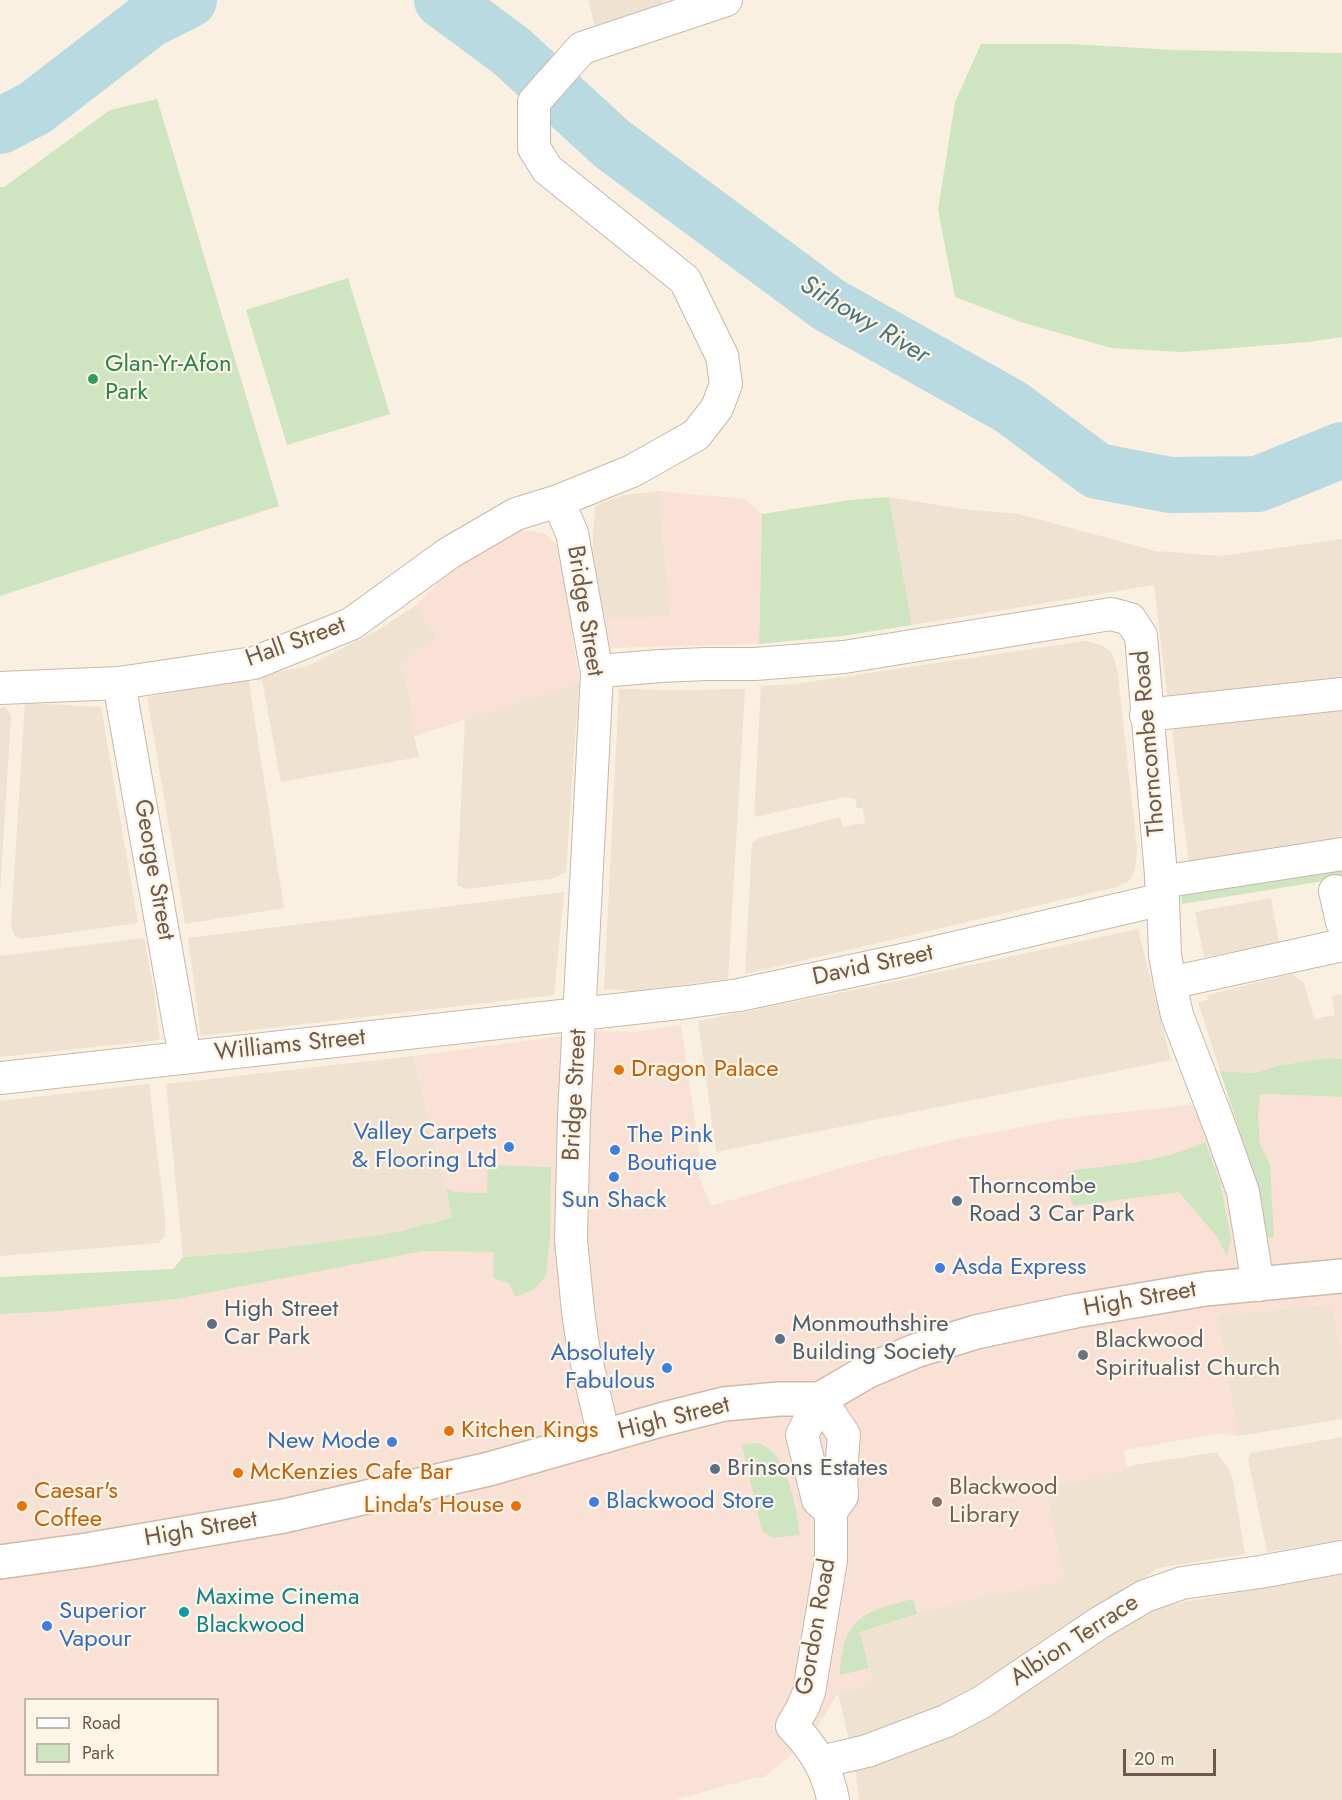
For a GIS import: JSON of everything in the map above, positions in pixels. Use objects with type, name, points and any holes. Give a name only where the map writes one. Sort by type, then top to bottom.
[{"type":"main road","name":"High Street","points":[[0,1562],[87,1550],[284,1516],[489,1468],[724,1404],[779,1399],[820,1399],[877,1367],[915,1351],[976,1332],[1087,1309],[1205,1289],[1342,1276]]},
{"type":"street","points":[[558,501],[632,471],[696,435],[717,408],[726,384],[722,356],[685,280],[547,169],[534,148],[534,102],[582,48],[726,0]]},
{"type":"street","name":"Bridge Street","points":[[558,501],[572,532],[597,673],[574,1116],[571,1240],[583,1346],[604,1437]]},
{"type":"street","name":"Hall Street","points":[[0,688],[119,683],[254,663],[351,624],[449,553],[516,514],[558,501]]},
{"type":"street","name":"Thorncombe Road","points":[[597,673],[660,666],[754,664],[844,657],[1111,614],[1130,619],[1141,636],[1162,891],[1165,955],[1170,982],[1177,1015],[1243,1192],[1258,1285]]},
{"type":"street","name":"George Street","points":[[119,683],[185,1058]]},
{"type":"street","points":[[1146,715],[1342,694]]},
{"type":"street","name":"David Street","points":[[580,1013],[739,995],[903,960],[1162,891],[1342,854]]},
{"type":"street","points":[[1335,891],[1342,922]]},
{"type":"street","points":[[1170,982],[1342,945]]},
{"type":"street","name":"Williams Street","points":[[0,1078],[580,1013]]},
{"type":"street","name":"Gordon Road","points":[[820,1399],[802,1436],[818,1500],[831,1511],[831,1560],[809,1692],[792,1726],[808,1743],[820,1762],[833,1800]]},
{"type":"street","name":"Albion Terrace","points":[[820,1762],[867,1751],[946,1721],[982,1702],[1099,1623],[1145,1596],[1182,1583],[1342,1557]]},
{"type":"shaded area","points":[[589,0],[663,0],[664,8],[594,25]]},
{"type":"shaded area","points":[[659,491],[671,618],[605,618],[592,553],[595,506],[623,495]]},
{"type":"shaded area","points":[[659,491],[745,499],[762,514],[759,644],[610,648],[605,618],[671,617]]},
{"type":"shaded area","points":[[889,497],[962,509],[1019,514],[1156,551],[1220,556],[1342,539],[1342,684],[1168,702],[1154,585],[912,625]]},
{"type":"shaded area","points":[[519,530],[544,533],[556,544],[563,570],[579,682],[414,736],[409,691],[400,664],[437,638],[416,605],[447,574],[486,544]]},
{"type":"shaded area","points":[[416,605],[437,638],[400,664],[409,691],[419,757],[281,782],[261,675],[308,666],[378,630]]},
{"type":"shaded area","points":[[1085,641],[1102,645],[1112,653],[1117,668],[1137,848],[1135,870],[1129,881],[1117,887],[745,974],[752,843],[759,838],[840,817],[843,827],[865,823],[863,808],[857,808],[855,799],[846,797],[754,817],[761,686],[795,684]]},
{"type":"shaded area","points":[[248,677],[284,908],[185,924],[147,697]]},
{"type":"shaded area","points":[[579,682],[566,872],[551,879],[465,889],[457,885],[465,719]]},
{"type":"shaded area","points":[[619,689],[745,689],[728,979],[634,991],[604,989]]},
{"type":"shaded area","points":[[25,703],[101,707],[138,923],[23,939],[15,937],[11,926]]},
{"type":"shaded area","points":[[1342,703],[1342,846],[1190,870],[1172,732],[1185,719]]},
{"type":"shaded area","points":[[6,707],[11,716],[0,894],[0,708]]},
{"type":"shaded area","points":[[564,892],[554,995],[201,1036],[188,938]]},
{"type":"shaded area","points":[[1271,898],[1279,943],[1204,957],[1195,912]]},
{"type":"shaded area","points":[[1138,929],[1171,1060],[716,1152],[698,1021],[879,985]]},
{"type":"shaded area","points":[[144,938],[160,1040],[0,1057],[0,956]]},
{"type":"shaded area","points":[[1292,974],[1304,983],[1314,1019],[1335,1015],[1332,996],[1342,994],[1342,1059],[1329,1058],[1281,1065],[1254,1073],[1220,1071],[1198,1002],[1208,1000],[1207,995]]},
{"type":"shaded area","points":[[681,1025],[700,1158],[700,1179],[711,1206],[873,1159],[958,1139],[1068,1118],[1174,1107],[1260,1094],[1342,1097],[1342,1361],[1331,1304],[1217,1315],[1238,1436],[1222,1433],[1124,1450],[1127,1467],[1046,1489],[1064,1580],[956,1603],[861,1632],[873,1682],[838,1693],[808,1742],[764,1777],[675,1800],[0,1800],[0,1314],[48,1312],[177,1299],[424,1251],[469,1251],[453,1218],[413,1056],[601,1031],[636,1032]]},
{"type":"shaded area","points":[[413,1056],[453,1218],[387,1234],[250,1252],[183,1257],[166,1084]]},
{"type":"shaded area","points":[[149,1084],[165,1218],[165,1236],[159,1243],[0,1256],[0,1101]]},
{"type":"shaded area","points":[[1332,1304],[1342,1361],[1342,1419],[1238,1436],[1217,1315]]},
{"type":"shaded area","points":[[1342,1437],[1342,1540],[1267,1552],[1248,1459],[1251,1453]]},
{"type":"shaded area","points":[[1217,1452],[1232,1475],[1245,1554],[1158,1568],[977,1694],[853,1744],[848,1736],[838,1693],[873,1682],[860,1632],[956,1603],[1064,1580],[1045,1489],[1140,1464]]},
{"type":"shaded area","points":[[1342,1574],[1342,1800],[859,1800],[855,1768],[1151,1608]]},
{"type":"green space","points":[[981,44],[1072,44],[1175,50],[1342,53],[1342,337],[1309,342],[1182,352],[1111,348],[1021,322],[955,297],[938,210],[955,102]]},
{"type":"green space","points":[[157,99],[279,506],[0,596],[0,187],[4,187],[110,110]]},
{"type":"green space","points":[[348,278],[390,414],[287,445],[246,310]]},
{"type":"green space","points":[[889,497],[912,625],[842,636],[759,644],[762,514],[850,500]]},
{"type":"green space","points":[[1342,863],[1342,878],[1182,904],[1181,896],[1188,888]]},
{"type":"green space","points":[[1329,1058],[1342,1059],[1342,1097],[1260,1094],[1258,1117],[1260,1144],[1270,1165],[1274,1237],[1262,1238],[1259,1188],[1220,1071],[1254,1073],[1281,1065]]},
{"type":"green space","points":[[1205,1142],[1220,1182],[1231,1239],[1227,1256],[1217,1237],[1179,1192],[1073,1206],[1068,1177],[1074,1170],[1157,1158]]},
{"type":"green space","points":[[488,1165],[551,1167],[550,1239],[546,1276],[533,1290],[515,1297],[509,1283],[493,1278],[494,1252],[424,1251],[177,1299],[48,1312],[0,1314],[0,1277],[173,1269],[183,1257],[250,1252],[387,1234],[452,1218],[446,1188],[454,1192],[487,1193]]},
{"type":"green space","points":[[758,1443],[768,1448],[777,1457],[789,1482],[800,1535],[773,1538],[762,1531],[742,1445]]},
{"type":"green space","points":[[913,1599],[917,1614],[860,1632],[869,1668],[840,1675],[845,1641],[858,1621],[881,1608]]},
{"type":"waterway","name":"Sirhowy River","points":[[0,126],[35,108],[149,20],[189,0]]},
{"type":"waterway","name":"Sirhowy River","points":[[442,0],[511,51],[612,144],[829,305],[1011,407],[1097,471],[1170,485],[1258,484],[1342,450]]},
{"type":"place","name":"Glan-Yr-Afon Park","points":[[93,379]]},
{"type":"place","name":"Dragon Palace","points":[[619,1070]]},
{"type":"place","name":"Valley Carpets & Flooring Ltd","points":[[509,1147]]},
{"type":"place","name":"The Pink Boutique","points":[[615,1150]]},
{"type":"place","name":"Sun Shack","points":[[614,1177]]},
{"type":"place","name":"Thorncombe Road 3 Car Park","points":[[957,1201]]},
{"type":"place","name":"Asda Express","points":[[940,1268]]},
{"type":"place","name":"High Street Car Park","points":[[212,1324]]},
{"type":"place","name":"Monmouthshire Building Society","points":[[780,1339]]},
{"type":"place","name":"Blackwood Spiritualist Church","points":[[1083,1355]]},
{"type":"place","name":"Absolutely Fabulous","points":[[667,1368]]},
{"type":"place","name":"Kitchen Kings","points":[[449,1431]]},
{"type":"place","name":"New Mode","points":[[392,1442]]},
{"type":"place","name":"Brinsons Estates","points":[[715,1469]]},
{"type":"place","name":"McKenzies Cafe Bar","points":[[238,1473]]},
{"type":"place","name":"Blackwood Store","points":[[594,1502]]},
{"type":"place","name":"Blackwood Library","points":[[937,1502]]},
{"type":"place","name":"Caesar's Coffee","points":[[22,1506]]},
{"type":"place","name":"Linda's House","points":[[516,1506]]},
{"type":"place","name":"Maxime Cinema Blackwood","points":[[184,1612]]},
{"type":"place","name":"Superior Vapour","points":[[47,1626]]}]
